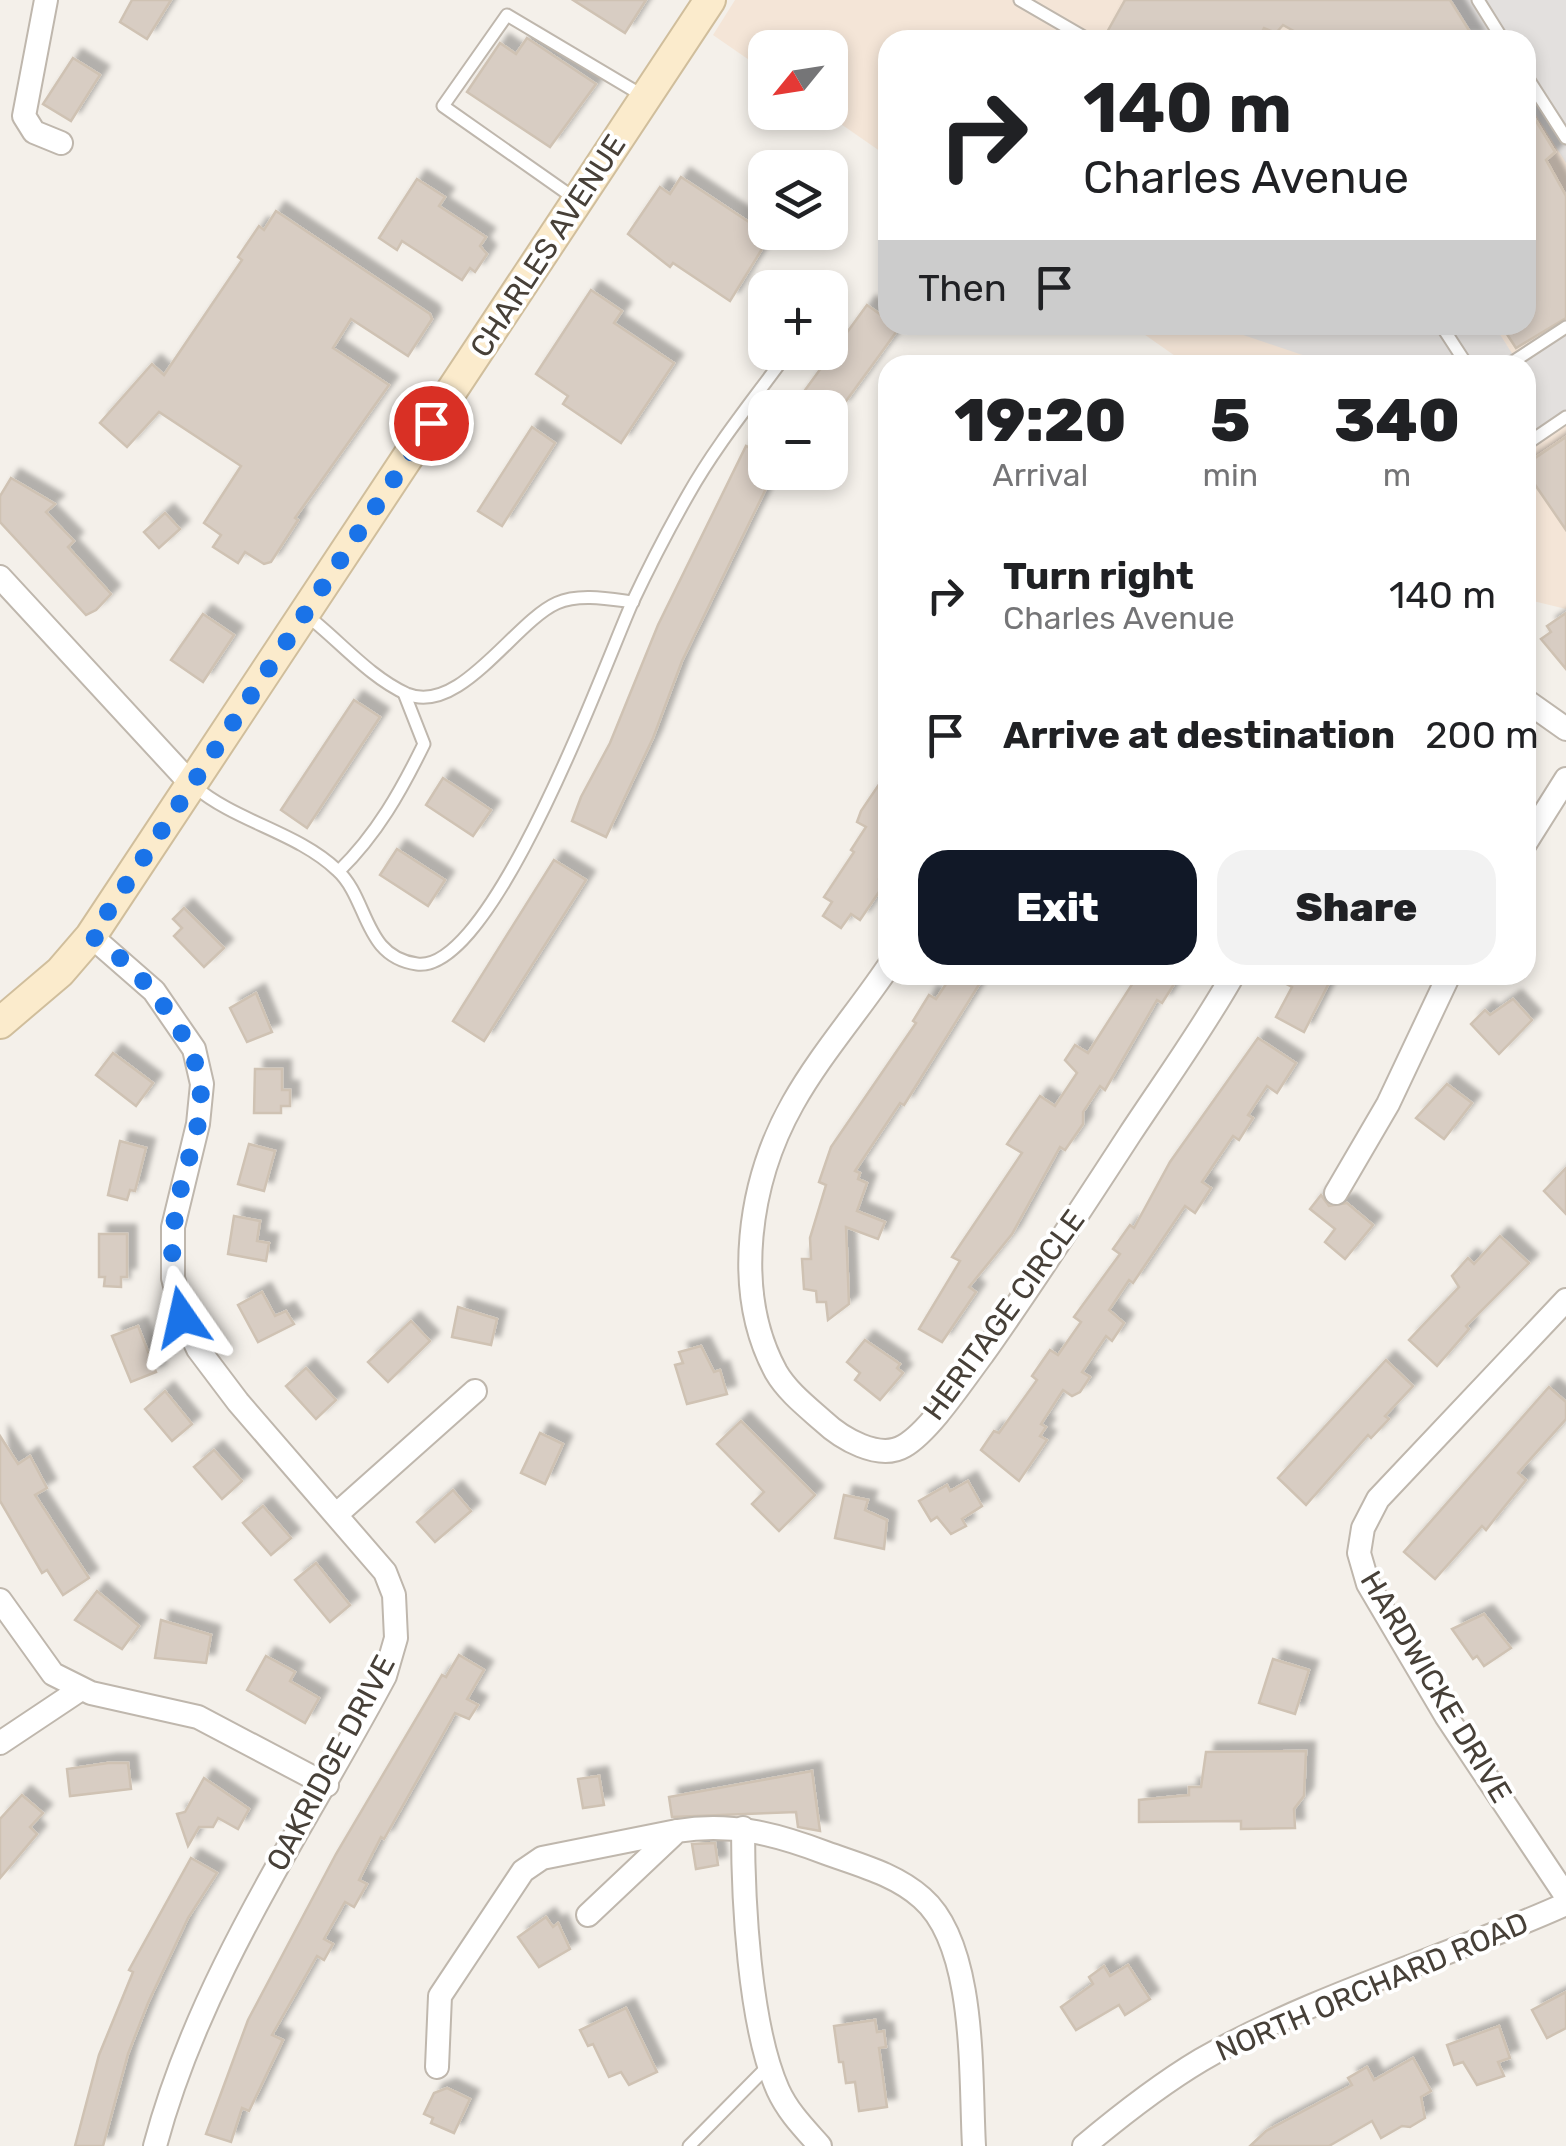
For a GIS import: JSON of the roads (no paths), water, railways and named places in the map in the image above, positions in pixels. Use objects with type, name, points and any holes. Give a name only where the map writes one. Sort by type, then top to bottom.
[{"type":"street","points":[[46,0],[24,116],[34,132],[60,143]]},
{"type":"street","name":"CHARLES AVENUE","points":[[0,1023],[60,972],[92,936],[710,0]]},
{"type":"street","points":[[0,577],[193,786]]},
{"type":"street","points":[[1536,708],[1566,729]]},
{"type":"street","points":[[1536,827],[1566,779]]},
{"type":"street","name":"OAKRIDGE DRIVE","points":[[92,936],[154,991],[194,1049],[202,1084],[198,1124],[173,1226],[173,1278],[182,1317],[198,1349],[238,1402],[338,1513],[385,1572],[394,1594],[396,1638],[385,1676],[256,1902],[204,2006],[168,2098],[155,2146]]},
{"type":"street","name":"HERITAGE CIRCLE","points":[[878,980],[793,1102],[770,1152],[757,1202],[751,1296],[755,1326],[778,1375],[796,1396],[834,1430],[856,1443],[893,1451],[909,1443],[964,1380],[1226,985]]},
{"type":"street","points":[[1336,1193],[1388,1104],[1444,985]]},
{"type":"street","name":"HARDWICKE DRIVE","points":[[1566,1300],[1378,1499],[1363,1528],[1360,1553],[1368,1584],[1446,1716],[1566,1900]]},
{"type":"street","points":[[338,1513],[475,1391]]},
{"type":"street","points":[[0,1600],[53,1674],[81,1689],[198,1717],[326,1784]]},
{"type":"street","points":[[0,1743],[81,1689]]},
{"type":"street","points":[[743,1828],[743,1871],[761,2038],[794,2117],[820,2146]]},
{"type":"street","points":[[437,2067],[440,1996],[523,1872],[542,1858],[677,1831],[743,1828],[782,1837],[896,1879],[925,1900],[959,1960],[974,2146]]},
{"type":"street","points":[[588,1915],[677,1831]]},
{"type":"street","name":"NORTH ORCHARD ROAD","points":[[1084,2146],[1132,2106],[1200,2061],[1279,2020],[1566,1900]]},
{"type":"lane","points":[[1020,0],[1072,30]]},
{"type":"lane","points":[[1478,0],[1497,30]]},
{"type":"lane","points":[[578,200],[444,106],[507,15],[646,97]]},
{"type":"lane","points":[[1536,91],[1566,138]]},
{"type":"lane","points":[[1523,355],[1566,327]]},
{"type":"lane","points":[[193,786],[215,804],[313,852],[339,871],[367,927],[392,954],[413,964],[431,964],[453,952],[538,826],[633,602],[688,494],[775,370]]},
{"type":"lane","points":[[1536,438],[1566,418]]},
{"type":"lane","points":[[305,614],[404,693],[420,698],[436,696],[466,680],[534,616],[556,603],[568,599],[633,602]]},
{"type":"lane","points":[[339,871],[364,847],[398,796],[424,744],[404,693]]},
{"type":"lane","points":[[689,2146],[770,2064]]}]
